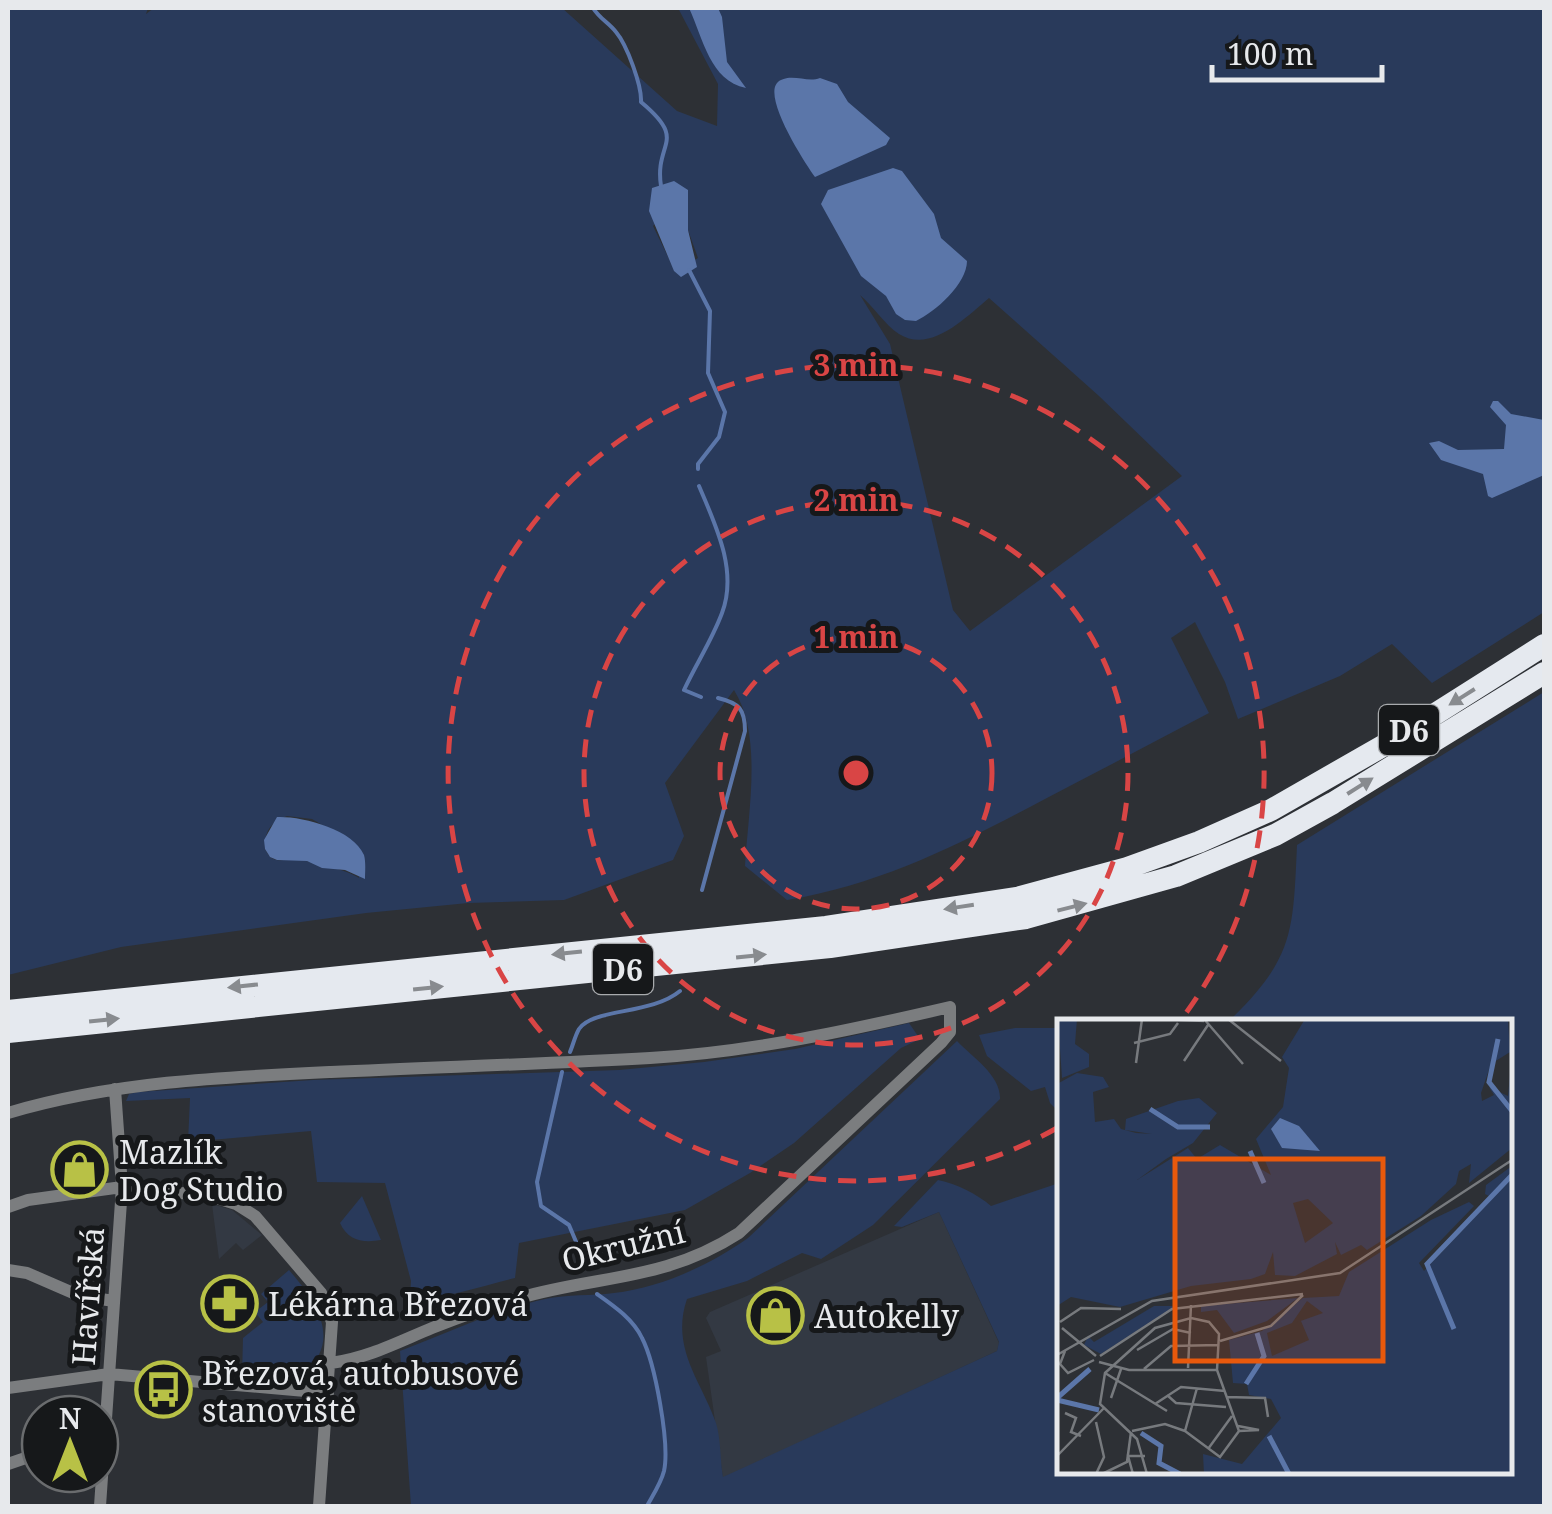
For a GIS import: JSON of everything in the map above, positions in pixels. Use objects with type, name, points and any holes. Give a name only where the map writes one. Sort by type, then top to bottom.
[{"type":"highway","name":"D6","points":[[8,1011],[826,926],[1018,898],[1128,868],[1271,810],[1402,735],[1544,645]]},
{"type":"highway","name":"D6","points":[[8,1032],[928,935],[1086,904],[1230,856],[1275,835],[1544,673]]},
{"type":"street","name":"Okružní","points":[[115,1089],[234,1077],[655,1058],[788,1042],[950,1007],[950,1032],[941,1044],[739,1233],[714,1249],[660,1270],[521,1297],[435,1326],[359,1360],[331,1363]]},
{"type":"street","points":[[8,1113],[115,1089]]},
{"type":"street","name":"Havířská","points":[[107,1394],[122,1188],[115,1089]]},
{"type":"street","points":[[8,1206],[122,1188],[210,1196],[236,1204],[254,1216],[320,1293],[332,1322],[319,1506]]},
{"type":"street","points":[[8,1270],[27,1273],[80,1296],[114,1301]]},
{"type":"street","points":[[8,1388],[109,1374],[328,1394]]},
{"type":"shaded area","points":[[8,8],[148,8],[146,14],[154,8],[562,8],[677,111],[717,126],[718,84],[678,8],[1544,8],[1544,612],[1432,683],[1392,644],[1340,676],[1238,719],[1225,682],[1195,622],[1171,638],[1209,713],[951,847],[855,884],[787,900],[745,866],[751,752],[743,709],[734,690],[665,783],[684,836],[673,860],[564,900],[468,903],[366,913],[121,947],[8,975]],"holes":[[[688,190],[688,230],[698,258],[675,271],[653,226]],[[860,295],[889,326],[911,339],[947,331],[989,298],[1182,476],[970,631],[953,610],[890,344]],[[287,816],[312,819],[353,843],[359,878],[317,863],[270,857],[265,849],[266,837],[273,824]]]},
{"type":"shaded area","points":[[689,8],[718,8],[727,62],[746,88],[734,84],[716,68]]},
{"type":"shaded area","points":[[786,78],[820,78],[837,84],[848,102],[890,138],[886,145],[815,177],[785,127],[775,86]]},
{"type":"shaded area","points":[[893,168],[902,171],[934,214],[941,238],[967,261],[962,279],[949,296],[916,321],[896,314],[886,296],[861,276],[821,204],[828,190]]},
{"type":"shaded area","points":[[674,181],[688,190],[688,230],[697,267],[681,277],[674,271],[649,211],[652,188]]},
{"type":"shaded area","points":[[1493,401],[1511,414],[1544,420],[1544,475],[1492,498],[1488,496],[1483,474],[1441,460],[1429,443],[1439,441],[1458,450],[1504,449],[1506,425],[1490,407]]},
{"type":"shaded area","points":[[1544,692],[1544,1506],[411,1506],[400,1351],[526,1304],[649,1286],[718,1257],[748,1238],[957,1041],[991,1074],[1000,1099],[873,1225],[821,1259],[802,1253],[747,1281],[687,1299],[682,1333],[685,1349],[716,1423],[723,1477],[997,1351],[999,1342],[939,1212],[902,1227],[894,1226],[938,1180],[966,1190],[991,1206],[1057,1184],[1057,1474],[1512,1474],[1512,1019],[1231,1019],[1266,979],[1286,942],[1294,901],[1297,845]]},
{"type":"shaded area","points":[[277,817],[313,822],[349,838],[364,855],[365,879],[307,861],[270,857],[264,840]]},
{"type":"shaded area","points":[[909,1023],[920,1039],[901,1048],[794,1143],[750,1173],[685,1210],[519,1243],[515,1278],[436,1297],[410,1298],[411,1281],[385,1183],[317,1182],[311,1131],[188,1142],[190,1098],[126,1101],[129,1094],[138,1092],[313,1080],[619,1070],[704,1062],[795,1049]]},
{"type":"shaded area","points":[[1015,1028],[1057,1028],[1057,1110],[1045,1087],[1031,1091],[987,1056],[979,1035]]},
{"type":"shaded area","points":[[362,1196],[381,1240],[357,1239],[347,1234],[340,1223]]},
{"type":"shaded area","points":[[212,1204],[232,1210],[262,1235],[243,1250],[236,1243],[219,1259]]},
{"type":"shaded area","points":[[939,1212],[999,1343],[997,1351],[723,1478],[706,1357],[721,1351],[706,1318],[710,1312]]},
{"type":"shaded area","points":[[289,1270],[316,1308],[323,1335],[321,1349],[315,1362],[302,1374],[249,1371],[242,1375],[243,1338],[263,1322],[255,1312],[268,1302],[261,1294]]},
{"type":"waterway","points":[[593,8],[620,38],[636,76],[641,102],[667,134],[661,186]]},
{"type":"waterway","points":[[689,270],[710,311],[708,373],[725,412],[719,437],[698,469]]},
{"type":"waterway","points":[[699,486],[723,549],[728,581],[714,633],[684,690],[701,697]]},
{"type":"waterway","points":[[702,890],[745,731],[739,708],[718,698]]},
{"type":"waterway","points":[[570,1052],[586,1022],[654,1004],[680,991]]},
{"type":"waterway","points":[[562,1072],[537,1182],[541,1206],[569,1225],[577,1244]]},
{"type":"waterway","points":[[597,1294],[638,1331],[656,1384],[665,1459],[663,1475],[647,1506]]},
{"type":"place","name":"Mazlík Dog Studio","points":[[80,1169]]},
{"type":"place","name":"Lékárna Březová","points":[[229,1303]]},
{"type":"place","name":"Autokelly","points":[[775,1315]]},
{"type":"place","name":"Březová, autobusové stanoviště","points":[[163,1390]]}]
